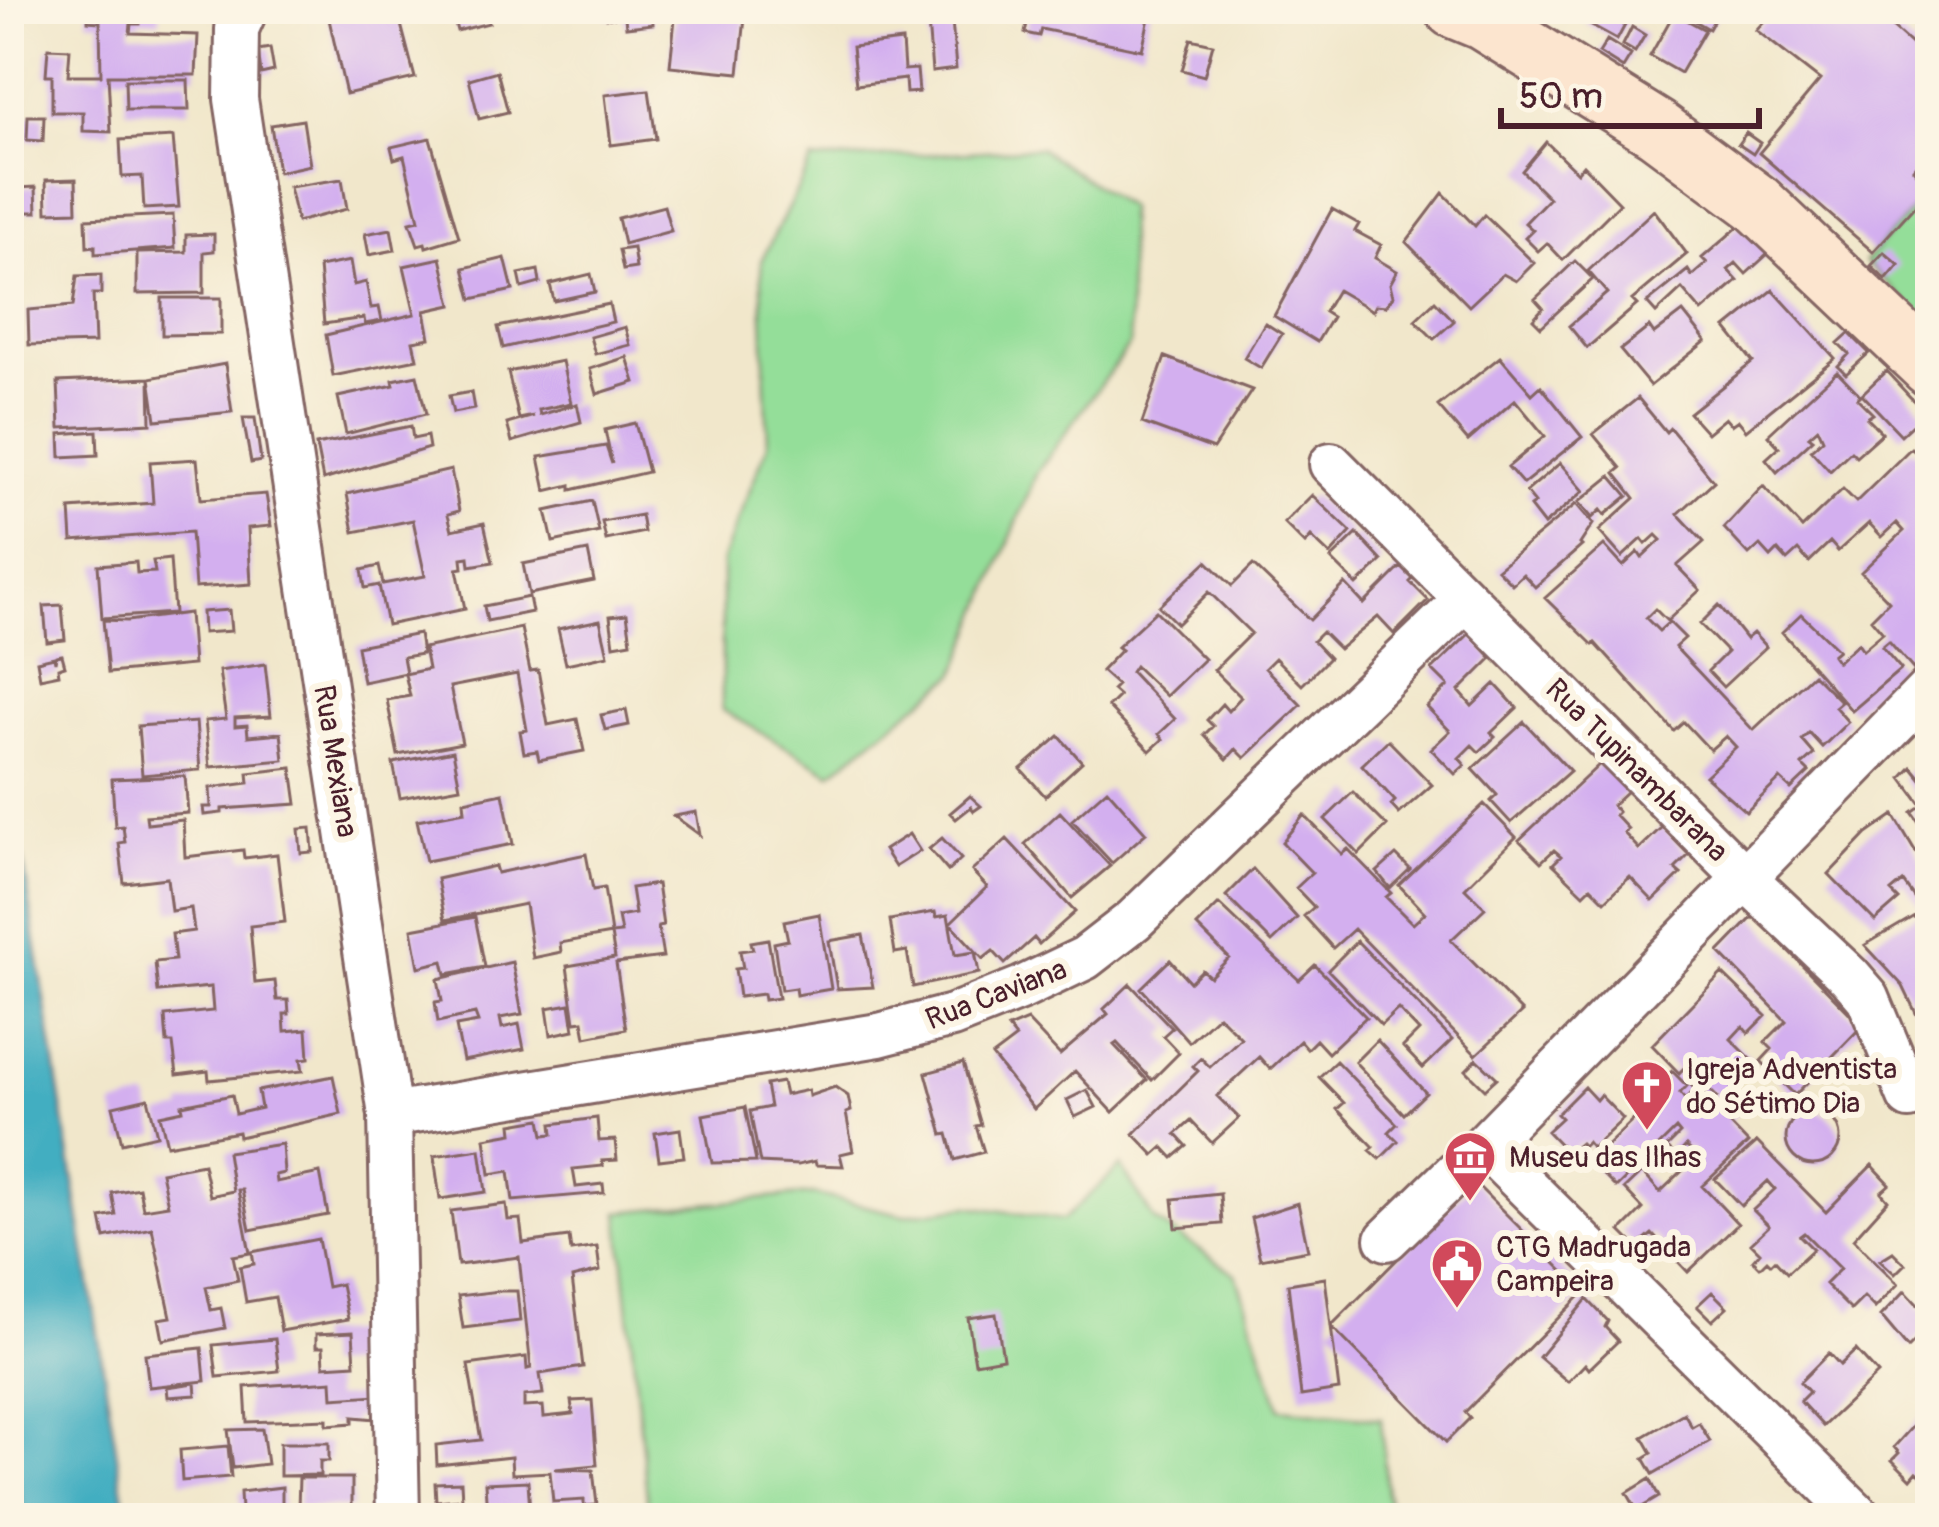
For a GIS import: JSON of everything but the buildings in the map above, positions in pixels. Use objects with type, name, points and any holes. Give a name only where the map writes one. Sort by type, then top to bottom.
[{"type":"street","name":"Rua Mexiana","points":[[246,9],[237,29],[236,100],[390,1115],[398,1518]]},
{"type":"street","points":[[1454,9],[1483,21],[1657,129],[1757,203],[1930,368]]},
{"type":"street","name":"Rua Tupinambarana","points":[[1331,464],[1868,998],[1909,1096]]},
{"type":"street","name":"Rua Caviana","points":[[390,1115],[879,1035],[952,1016],[1085,958],[1134,920],[1466,599]]},
{"type":"street","points":[[1387,1239],[1930,688]]},
{"type":"street","points":[[1484,1145],[1861,1518]]},
{"type":"green space","points":[[1040,148],[1127,207],[1130,344],[1037,472],[956,674],[831,773],[722,710],[722,560],[768,444],[761,261],[812,161]]},
{"type":"green space","points":[[1930,190],[1930,325],[1865,262]]},
{"type":"green space","points":[[1121,1166],[1154,1220],[1236,1274],[1280,1408],[1381,1419],[1388,1507],[1395,1518],[649,1518],[619,1212],[813,1194],[904,1215],[969,1206],[1063,1220]]},
{"type":"water","points":[[9,772],[127,1518],[24,1518],[9,1435]]},
{"type":"place","name":"Igreja Adventista do Sétimo Dia","points":[[1647,1132]]},
{"type":"place","name":"Museu das Ilhas","points":[[1470,1203]]},
{"type":"place","name":"CTG Madrugada Campeira","points":[[1457,1310]]}]
